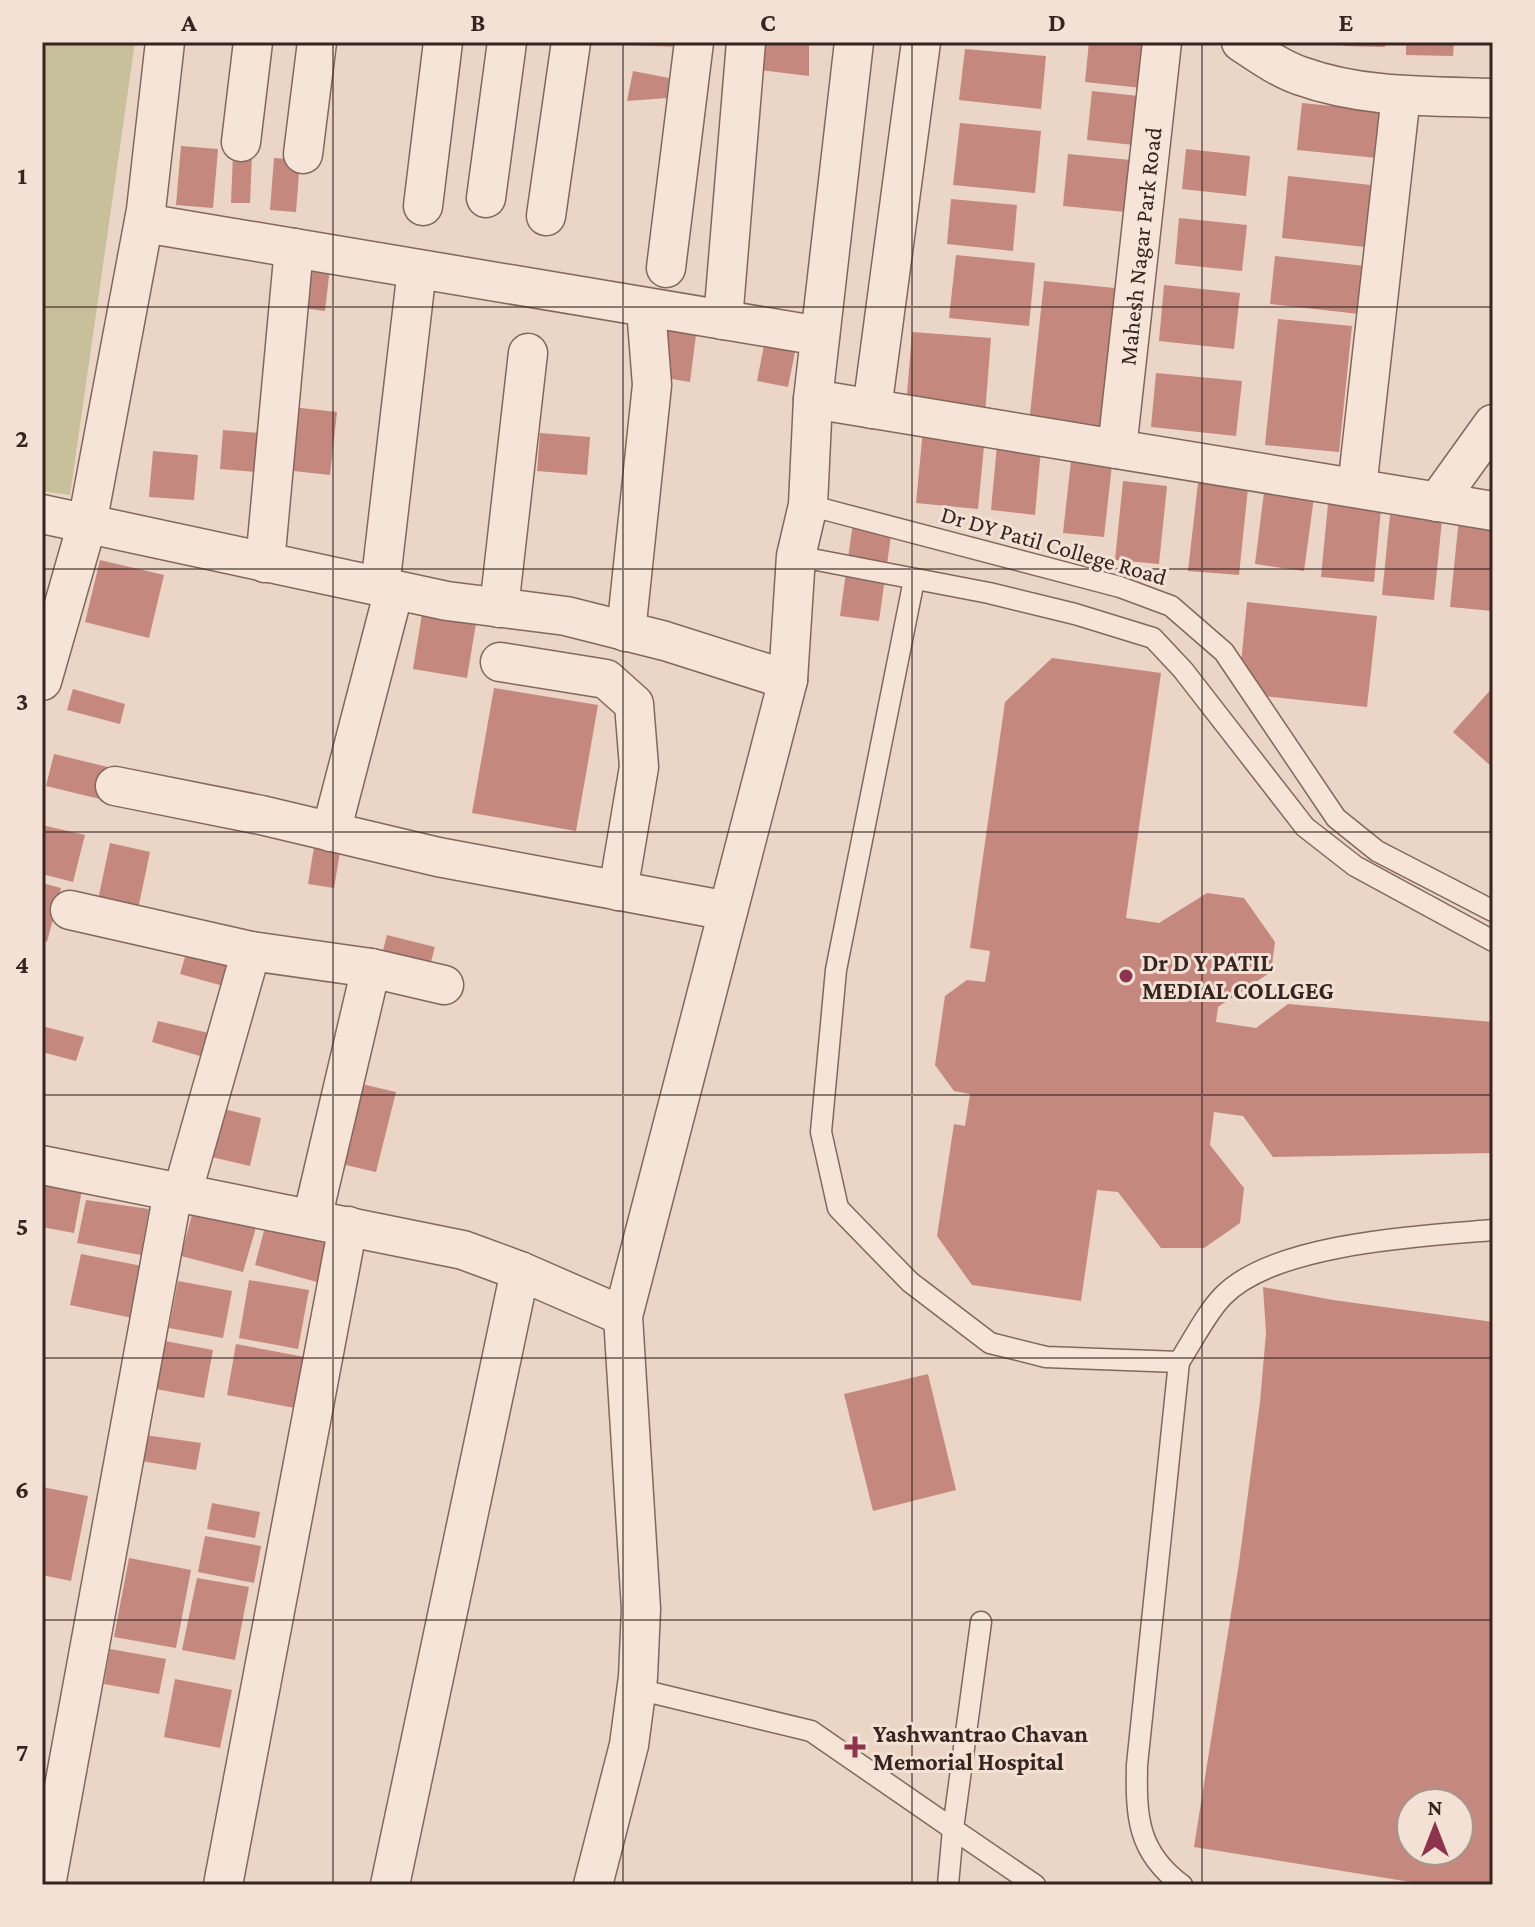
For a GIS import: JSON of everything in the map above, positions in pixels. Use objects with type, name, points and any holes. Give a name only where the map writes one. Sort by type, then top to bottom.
[{"type":"street","points":[[42,681],[87,524],[144,223],[165,42]]},
{"type":"street","points":[[241,142],[253,42]]},
{"type":"street","points":[[303,154],[317,42]]},
{"type":"street","points":[[423,206],[443,42]]},
{"type":"street","points":[[486,198],[507,42]]},
{"type":"street","points":[[546,216],[571,42]]},
{"type":"street","points":[[666,268],[694,42]]},
{"type":"street","points":[[723,320],[746,42]]},
{"type":"street","points":[[593,1885],[629,1745],[637,1689],[641,1609],[623,1316],[788,680],[796,556],[808,505],[813,399],[854,42]]},
{"type":"street","points":[[872,409],[921,42]]},
{"type":"street","name":"Mahesh Nagar Park Road","points":[[1117,449],[1162,42]]},
{"type":"street","points":[[1241,42],[1298,76],[1346,88],[1401,95],[1493,98]]},
{"type":"street","points":[[1357,488],[1401,95]]},
{"type":"street","points":[[144,223],[820,336]]},
{"type":"street","points":[[265,563],[294,248]]},
{"type":"street","points":[[331,832],[387,589],[417,269]]},
{"type":"street","points":[[626,632],[652,385],[646,308]]},
{"type":"street","points":[[499,608],[528,353]]},
{"type":"street","points":[[813,399],[1493,511]]},
{"type":"street","points":[[1437,502],[1493,424]]},
{"type":"street","points":[[42,514],[387,589],[566,616],[788,680]]},
{"type":"street","points":[[500,662],[606,679],[634,704],[639,767],[618,891]]},
{"type":"street","points":[[115,786],[261,815],[438,857],[728,911]]},
{"type":"street","points":[[70,910],[251,951],[371,968],[444,985]]},
{"type":"street","points":[[46,1885],[177,1193],[251,951]]},
{"type":"street","points":[[223,1885],[371,968]]},
{"type":"street","points":[[42,1165],[463,1250],[623,1316]]},
{"type":"street","points":[[390,1885],[520,1271]]},
{"type":"lane","name":"Dr DY Patil College Road","points":[[808,505],[1120,587],[1171,606],[1224,652],[1336,818],[1377,851],[1493,911]]},
{"type":"lane","points":[[796,556],[989,593],[1075,614],[1153,638],[1183,670],[1305,827],[1355,866],[1493,941]]},
{"type":"lane","points":[[914,580],[836,970],[821,1132],[838,1208],[910,1282],[990,1343],[1046,1357],[1179,1362]]},
{"type":"lane","points":[[1182,1885],[1167,1875],[1144,1842],[1136,1814],[1137,1765],[1179,1362],[1223,1296],[1258,1271],[1320,1253],[1418,1236],[1493,1230]]},
{"type":"lane","points":[[948,1885],[981,1622]]},
{"type":"lane","points":[[637,1689],[811,1731],[1035,1885]]},
{"type":"shaded area","points":[[42,42],[135,42],[70,495],[42,491]]},
{"type":"building","points":[[625,42],[682,42],[682,47],[625,45]]},
{"type":"building","points":[[755,42],[809,45],[809,76],[753,69]]},
{"type":"building","points":[[1089,42],[1146,42],[1142,88],[1085,82]]},
{"type":"building","points":[[1343,42],[1385,42],[1385,47],[1343,46]]},
{"type":"building","points":[[1406,42],[1454,42],[1453,56],[1406,55]]},
{"type":"building","points":[[965,49],[1046,56],[1041,109],[959,100]]},
{"type":"building","points":[[633,71],[669,78],[667,98],[627,101]]},
{"type":"building","points":[[1092,91],[1148,97],[1143,146],[1087,140]]},
{"type":"building","points":[[1302,103],[1382,111],[1377,158],[1297,150]]},
{"type":"building","points":[[960,123],[1041,131],[1035,193],[953,185]]},
{"type":"building","points":[[181,146],[218,149],[213,208],[176,205]]},
{"type":"building","points":[[1186,149],[1250,156],[1246,196],[1182,189]]},
{"type":"building","points":[[233,153],[252,154],[250,203],[231,203]]},
{"type":"building","points":[[1068,154],[1131,160],[1126,212],[1063,206]]},
{"type":"building","points":[[274,158],[300,160],[296,212],[270,210]]},
{"type":"building","points":[[1288,176],[1371,185],[1365,247],[1282,238]]},
{"type":"building","points":[[951,199],[1017,205],[1013,251],[947,244]]},
{"type":"building","points":[[1179,218],[1247,225],[1242,271],[1175,264]]},
{"type":"building","points":[[956,255],[1035,263],[1029,326],[949,318]]},
{"type":"building","points":[[1275,256],[1365,266],[1359,314],[1270,304]]},
{"type":"building","points":[[300,263],[330,267],[325,311],[295,307]]},
{"type":"building","points":[[1044,281],[1125,289],[1110,433],[1029,424]]},
{"type":"building","points":[[1164,285],[1240,293],[1234,349],[1159,341]]},
{"type":"building","points":[[1278,319],[1352,326],[1339,452],[1265,445]]},
{"type":"building","points":[[668,323],[697,327],[690,382],[660,377]]},
{"type":"building","points":[[912,332],[991,338],[985,413],[906,407]]},
{"type":"building","points":[[766,335],[797,342],[788,387],[757,381]]},
{"type":"building","points":[[1156,373],[1242,381],[1236,436],[1151,427]]},
{"type":"building","points":[[292,407],[337,412],[330,475],[285,470]]},
{"type":"building","points":[[223,430],[271,434],[268,473],[220,469]]},
{"type":"building","points":[[923,430],[985,436],[978,509],[916,503]]},
{"type":"building","points":[[540,433],[590,437],[587,475],[537,471]]},
{"type":"building","points":[[997,445],[1041,449],[1035,515],[991,510]]},
{"type":"building","points":[[153,451],[198,455],[194,500],[149,497]]},
{"type":"building","points":[[1071,461],[1112,465],[1104,537],[1063,533]]},
{"type":"building","points":[[1123,481],[1167,486],[1159,564],[1115,560]]},
{"type":"building","points":[[1198,483],[1248,488],[1239,575],[1188,571]]},
{"type":"building","points":[[1265,484],[1315,490],[1304,571],[1255,564]]},
{"type":"building","points":[[1328,504],[1381,509],[1374,582],[1321,577]]},
{"type":"building","points":[[854,515],[893,521],[879,621],[840,616]]},
{"type":"building","points":[[1390,515],[1442,520],[1434,600],[1382,595]]},
{"type":"building","points":[[1459,518],[1493,521],[1493,611],[1450,607]]},
{"type":"building","points":[[100,560],[164,575],[149,638],[85,622]]},
{"type":"building","points":[[424,602],[478,611],[467,678],[413,669]]},
{"type":"building","points":[[1247,602],[1377,616],[1367,707],[1264,696],[1241,663]]},
{"type":"building","name":"Dr D Y PATIL MEDIAL COLLGEG","points":[[1052,658],[1161,673],[1126,918],[1159,923],[1207,893],[1244,898],[1275,942],[1271,972],[1218,1007],[1216,1022],[1256,1028],[1288,1004],[1493,1022],[1493,1153],[1273,1157],[1243,1116],[1214,1112],[1210,1145],[1244,1188],[1240,1223],[1204,1248],[1161,1248],[1118,1192],[1097,1190],[1081,1301],[972,1285],[937,1236],[954,1124],[965,1126],[970,1094],[954,1091],[935,1065],[945,996],[967,980],[985,982],[990,951],[970,948],[1005,702]]},
{"type":"building","points":[[1493,687],[1493,768],[1453,732]]},
{"type":"building","points":[[494,688],[598,705],[576,831],[472,813]]},
{"type":"building","points":[[73,689],[125,704],[120,724],[67,710]]},
{"type":"building","points":[[54,754],[112,768],[104,800],[46,786]]},
{"type":"building","points":[[42,825],[85,835],[73,882],[42,874]]},
{"type":"building","points":[[315,841],[341,846],[334,888],[308,884]]},
{"type":"building","points":[[110,843],[150,852],[138,909],[98,900]]},
{"type":"building","points":[[42,883],[61,888],[47,942],[42,941]]},
{"type":"building","points":[[387,935],[435,947],[429,969],[381,958]]},
{"type":"building","points":[[189,943],[236,957],[227,987],[180,974]]},
{"type":"building","points":[[158,1021],[213,1034],[207,1058],[152,1042]]},
{"type":"building","points":[[42,1026],[84,1037],[76,1061],[42,1052]]},
{"type":"building","points":[[353,1082],[396,1092],[376,1172],[333,1162]]},
{"type":"building","points":[[215,1107],[261,1118],[250,1166],[203,1155]]},
{"type":"building","points":[[42,1183],[82,1190],[74,1233],[42,1227]]},
{"type":"building","points":[[86,1200],[149,1209],[141,1255],[77,1243]]},
{"type":"building","points":[[194,1207],[257,1224],[243,1272],[181,1256]]},
{"type":"building","points":[[265,1227],[328,1244],[317,1282],[255,1265]]},
{"type":"building","points":[[81,1254],[147,1267],[137,1319],[70,1305]]},
{"type":"building","points":[[249,1280],[309,1290],[298,1349],[239,1338]]},
{"type":"building","points":[[178,1281],[232,1291],[223,1338],[169,1328]]},
{"type":"building","points":[[1263,1287],[1493,1322],[1493,1885],[1429,1885],[1194,1847],[1239,1563],[1266,1333]]},
{"type":"building","points":[[154,1339],[213,1350],[204,1398],[145,1387]]},
{"type":"building","points":[[236,1344],[310,1358],[300,1409],[227,1395]]},
{"type":"building","points":[[928,1374],[956,1490],[873,1511],[844,1394]]},
{"type":"building","points":[[138,1434],[201,1443],[196,1470],[135,1460]]},
{"type":"building","points":[[42,1487],[88,1496],[71,1581],[42,1575]]},
{"type":"building","points":[[212,1503],[260,1512],[255,1538],[207,1529]]},
{"type":"building","points":[[205,1536],[261,1546],[254,1583],[198,1572]]},
{"type":"building","points":[[129,1558],[191,1570],[176,1648],[114,1637]]},
{"type":"building","points":[[197,1578],[249,1587],[235,1660],[182,1650]]},
{"type":"building","points":[[110,1649],[166,1659],[159,1694],[104,1684]]},
{"type":"building","points":[[175,1679],[232,1690],[220,1748],[164,1737]]},
{"type":"place","name":"Dr D Y PATIL MEDIAL COLLGEG","points":[[1126,976]]},
{"type":"place","name":"Yashwantrao Chavan Memorial Hospital","points":[[855,1747]]}]
